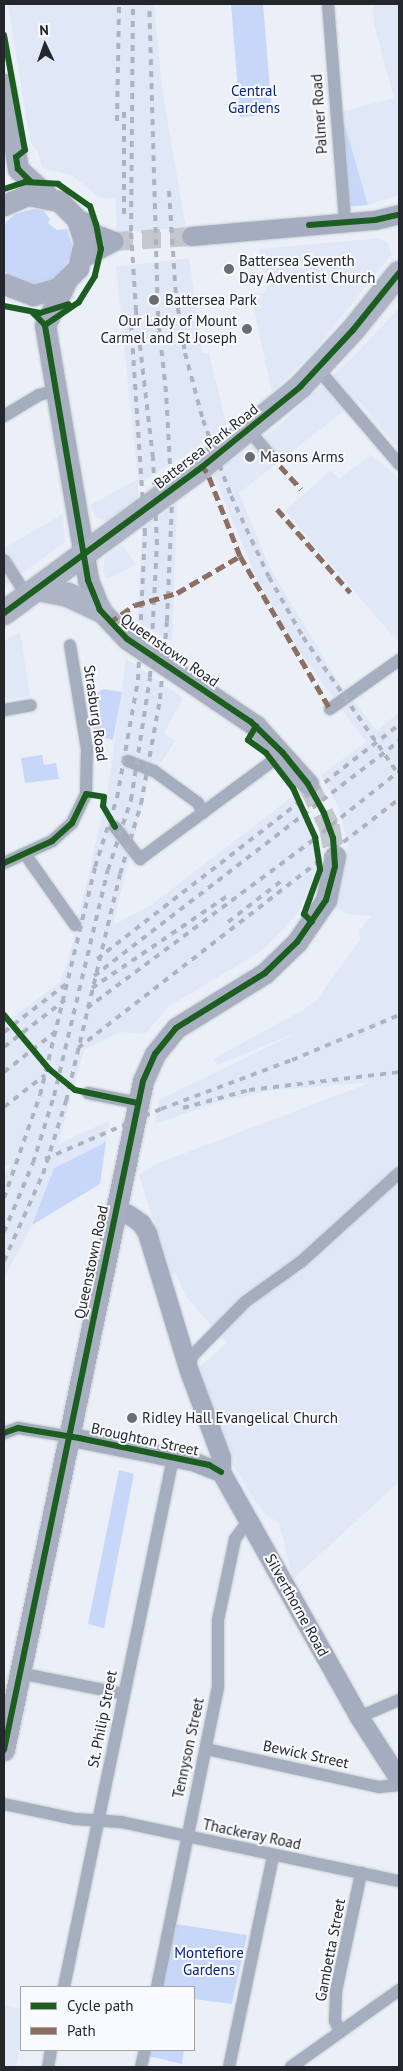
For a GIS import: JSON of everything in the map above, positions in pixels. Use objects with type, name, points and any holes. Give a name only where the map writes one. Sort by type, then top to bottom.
[{"type":"highway","name":"Battersea Park Road","points":[[4,613],[85,551],[135,517],[248,429],[318,370],[399,273]]},
{"type":"highway","points":[[32,592],[68,595],[100,610]]},
{"type":"main road","points":[[4,84],[18,169],[4,197]]},
{"type":"main road","points":[[18,169],[48,196],[64,204],[77,219],[84,242],[82,258],[65,284],[45,325]]},
{"type":"main road","points":[[4,204],[28,195],[48,196]]},
{"type":"main road","points":[[191,236],[375,220],[399,214]]},
{"type":"main road","points":[[77,219],[85,222],[93,233],[114,240],[82,258]]},
{"type":"main road","points":[[375,220],[399,226]]},
{"type":"main road","points":[[11,289],[50,292],[65,284]]},
{"type":"main road","name":"Queenstown Road","points":[[11,289],[45,325],[58,390],[85,551],[88,580],[100,610],[127,639],[252,723],[283,753],[308,784]]},
{"type":"main road","name":"Queenstown Road","points":[[4,1750],[114,1212],[138,1103],[155,1054],[176,1028],[265,973],[297,942],[326,900],[335,856]]},
{"type":"main road","name":"Silverthorne Road","points":[[114,1212],[128,1214],[141,1223],[147,1233],[188,1366],[208,1426],[221,1457],[221,1472],[359,1717],[399,1778]]},
{"type":"main road","points":[[192,1461],[200,1455],[206,1444],[208,1426]]},
{"type":"main road","name":"Broughton Street","points":[[67,1436],[192,1461],[221,1472]]},
{"type":"street","name":"Palmer Road","points":[[328,4],[345,222]]},
{"type":"street","points":[[318,370],[399,464]]},
{"type":"street","points":[[4,416],[40,395],[58,390]]},
{"type":"street","points":[[248,429],[270,456]]},
{"type":"street","points":[[4,560],[32,592]]},
{"type":"street","name":"Strasburg Road","points":[[4,863],[52,841],[72,823],[86,794],[87,749],[70,645]]},
{"type":"street","points":[[330,709],[399,660]]},
{"type":"street","points":[[4,710],[31,704]]},
{"type":"street","points":[[115,827],[140,859],[283,753]]},
{"type":"street","points":[[128,762],[154,772],[198,802],[203,813]]},
{"type":"street","points":[[25,854],[75,924]]},
{"type":"street","points":[[88,1093],[138,1103]]},
{"type":"street","points":[[188,1366],[194,1355],[245,1302],[302,1260],[399,1173]]},
{"type":"street","name":"Broughton Street","points":[[4,1433],[18,1428],[67,1436]]},
{"type":"street","name":"St. Philip Street","points":[[64,1986],[173,1458]]},
{"type":"street","name":"Tennyson Street","points":[[157,1986],[186,1836],[218,1686],[218,1620],[235,1539],[249,1520]]},
{"type":"street","points":[[19,1673],[124,1694]]},
{"type":"street","points":[[359,1717],[399,1700]]},
{"type":"street","name":"Bewick Street","points":[[206,1749],[379,1787],[399,1785]]},
{"type":"street","name":"Thackeray Road","points":[[4,1804],[75,1820],[99,1820],[186,1836],[273,1856],[399,1881]]},
{"type":"street","points":[[230,2067],[273,1856]]},
{"type":"street","name":"Gambetta Street","points":[[340,2032],[335,2021],[336,1991],[361,1872]]},
{"type":"street","points":[[291,2067],[399,1990]]},
{"type":"street","points":[[48,2067],[51,2051]]},
{"type":"street","points":[[141,2067],[145,2051]]},
{"type":"shaded area","points":[[8,4],[154,4],[162,89],[186,228],[117,232],[115,199],[98,197],[72,175],[43,169],[37,150],[30,142]]},
{"type":"shaded area","points":[[373,4],[399,4],[399,195],[368,205],[341,112],[394,98],[374,24]]},
{"type":"shaded area","points":[[379,238],[388,243],[391,255],[313,352],[272,392],[251,295],[267,292],[259,249]]},
{"type":"shaded area","points":[[189,258],[203,353],[209,353],[227,427],[138,485],[138,503],[109,522],[96,517],[90,505],[138,479],[116,267]]},
{"type":"shaded area","points":[[399,308],[399,449],[358,400],[239,493],[271,570],[336,678],[377,731],[399,712],[399,1482],[293,1579],[279,1523],[264,1513],[226,1454],[198,1369],[226,1343],[185,1295],[176,1274],[171,1275],[139,1175],[156,1164],[372,1082],[268,1091],[218,1102],[155,1124],[159,1100],[301,1031],[217,1065],[213,1059],[303,1010],[317,999],[360,940],[359,931],[371,916],[347,914],[336,907],[348,845],[339,808],[321,775],[366,742],[296,647],[259,584],[213,474],[277,427],[355,355]]},
{"type":"shaded area","points":[[371,455],[399,478],[399,643],[285,511],[331,470],[339,479]]},
{"type":"shaded area","points":[[177,503],[172,642],[138,622],[142,529]]},
{"type":"shaded area","points":[[63,514],[65,542],[4,587],[4,548]]},
{"type":"shaded area","points":[[123,545],[136,565],[107,579],[103,571],[105,557]]},
{"type":"shaded area","points":[[20,632],[30,696],[4,700],[4,641]]},
{"type":"shaded area","points":[[126,658],[183,698],[164,733],[175,741],[161,763],[153,760],[113,925],[150,906],[293,796],[313,840],[317,870],[299,912],[263,950],[168,1007],[145,1034],[120,1032],[84,1050],[58,1144],[110,1120],[106,1142],[54,1168],[32,1225],[4,1278],[4,1175],[12,1164],[4,1168],[4,1024],[60,982],[68,962],[108,790]]},
{"type":"shaded area","points":[[4,2005],[20,2009],[20,2046],[16,2067],[4,2067]]},
{"type":"green space","name":"Central Gardens","points":[[231,4],[263,4],[272,114],[240,117]]},
{"type":"green space","points":[[341,112],[368,205],[346,207]]},
{"type":"green space","points":[[33,209],[43,210],[50,219],[48,223],[57,230],[67,229],[72,244],[70,258],[56,278],[32,285],[13,278],[4,270],[4,224],[15,214]]},
{"type":"green space","points":[[103,689],[122,692],[113,740],[95,735],[87,700]]},
{"type":"green space","points":[[42,755],[44,765],[56,763],[59,779],[25,783],[21,758]]},
{"type":"green space","points":[[106,1142],[100,1184],[32,1225],[54,1168]]},
{"type":"green space","points":[[119,1470],[134,1474],[104,1628],[88,1624]]},
{"type":"green space","name":"Montefiore Gardens","points":[[175,1924],[247,1935],[232,2004],[195,1999],[195,1986],[162,1986]]},
{"type":"green space","points":[[150,2051],[184,2051],[182,2064],[149,2056]]},
{"type":"tunnel","points":[[114,241],[191,236]]},
{"type":"tunnel","points":[[308,784],[329,825],[335,856]]},
{"type":"railway","points":[[117,121],[119,4]]},
{"type":"railway","points":[[4,1232],[33,1163],[54,1096],[108,870],[131,800],[150,677],[157,545],[153,458],[136,311],[131,231],[133,4]]},
{"type":"railway","points":[[4,1261],[43,1174],[66,1101],[120,874],[141,804],[160,699],[167,621],[172,500],[166,392],[158,317],[149,4]]},
{"type":"railway","points":[[124,109],[124,214]]},
{"type":"railway","points":[[169,191],[176,296],[185,353],[203,420],[231,496],[269,577],[303,637],[399,775]]},
{"type":"railway","points":[[4,1198],[40,1095],[95,867],[117,798],[138,680],[145,534],[131,324]]},
{"type":"railway","points":[[97,959],[399,725]]},
{"type":"railway","points":[[94,976],[399,741]]},
{"type":"railway","points":[[87,1008],[313,840],[399,771]]},
{"type":"railway","points":[[78,1048],[399,799]]},
{"type":"railway","points":[[228,922],[280,882]]},
{"type":"railway","points":[[92,988],[226,897]]},
{"type":"railway","points":[[4,1032],[70,981]]},
{"type":"railway","points":[[4,1047],[65,1000]]},
{"type":"railway","points":[[45,1159],[161,1109],[292,1060],[399,1015]]},
{"type":"railway","points":[[4,1072],[59,1029]]},
{"type":"railway","points":[[183,1108],[249,1090],[399,1072]]},
{"type":"railway","points":[[4,1107],[45,1075]]},
{"type":"marked path","points":[[270,455],[301,489]]},
{"type":"marked path","points":[[109,623],[135,605],[177,593],[240,556],[207,472],[202,467]]},
{"type":"marked path","points":[[277,509],[350,592]]},
{"type":"marked path","points":[[240,556],[330,709]]},
{"type":"cycle path","points":[[4,35],[25,150],[16,157],[18,169],[31,182]]},
{"type":"cycle path","points":[[4,189],[25,182],[58,184],[90,206],[96,224],[101,249],[95,276],[79,302],[45,325]]},
{"type":"cycle path","points":[[309,225],[375,220],[396,215]]},
{"type":"cycle path","points":[[4,613],[202,467],[300,387],[353,330],[399,273]]},
{"type":"cycle path","points":[[4,306],[40,313],[69,304]]},
{"type":"cycle path","points":[[4,1750],[143,1081],[155,1054],[176,1028],[265,973],[297,942],[326,900],[335,866],[333,838],[324,813],[308,784],[283,753],[251,722],[127,639],[100,610],[88,580],[45,325],[33,313]]},
{"type":"cycle path","points":[[256,726],[248,740],[266,753],[293,788],[315,837],[320,870],[304,914],[312,922]]},
{"type":"cycle path","points":[[4,863],[52,841],[72,823],[86,794],[104,797],[103,806],[115,827]]},
{"type":"cycle path","points":[[4,1015],[49,1069],[75,1090],[138,1103]]},
{"type":"cycle path","points":[[4,1433],[18,1428],[79,1438],[209,1465],[221,1472]]},
{"type":"place","name":"Battersea Seventh Day Adventist Church","points":[[229,269]]},
{"type":"place","name":"Battersea Park","points":[[154,300]]},
{"type":"place","name":"Our Lady of Mount Carmel and St Joseph","points":[[247,329]]},
{"type":"place","name":"Masons Arms","points":[[250,457]]},
{"type":"place","name":"Ridley Hall Evangelical Church","points":[[132,1418]]}]
